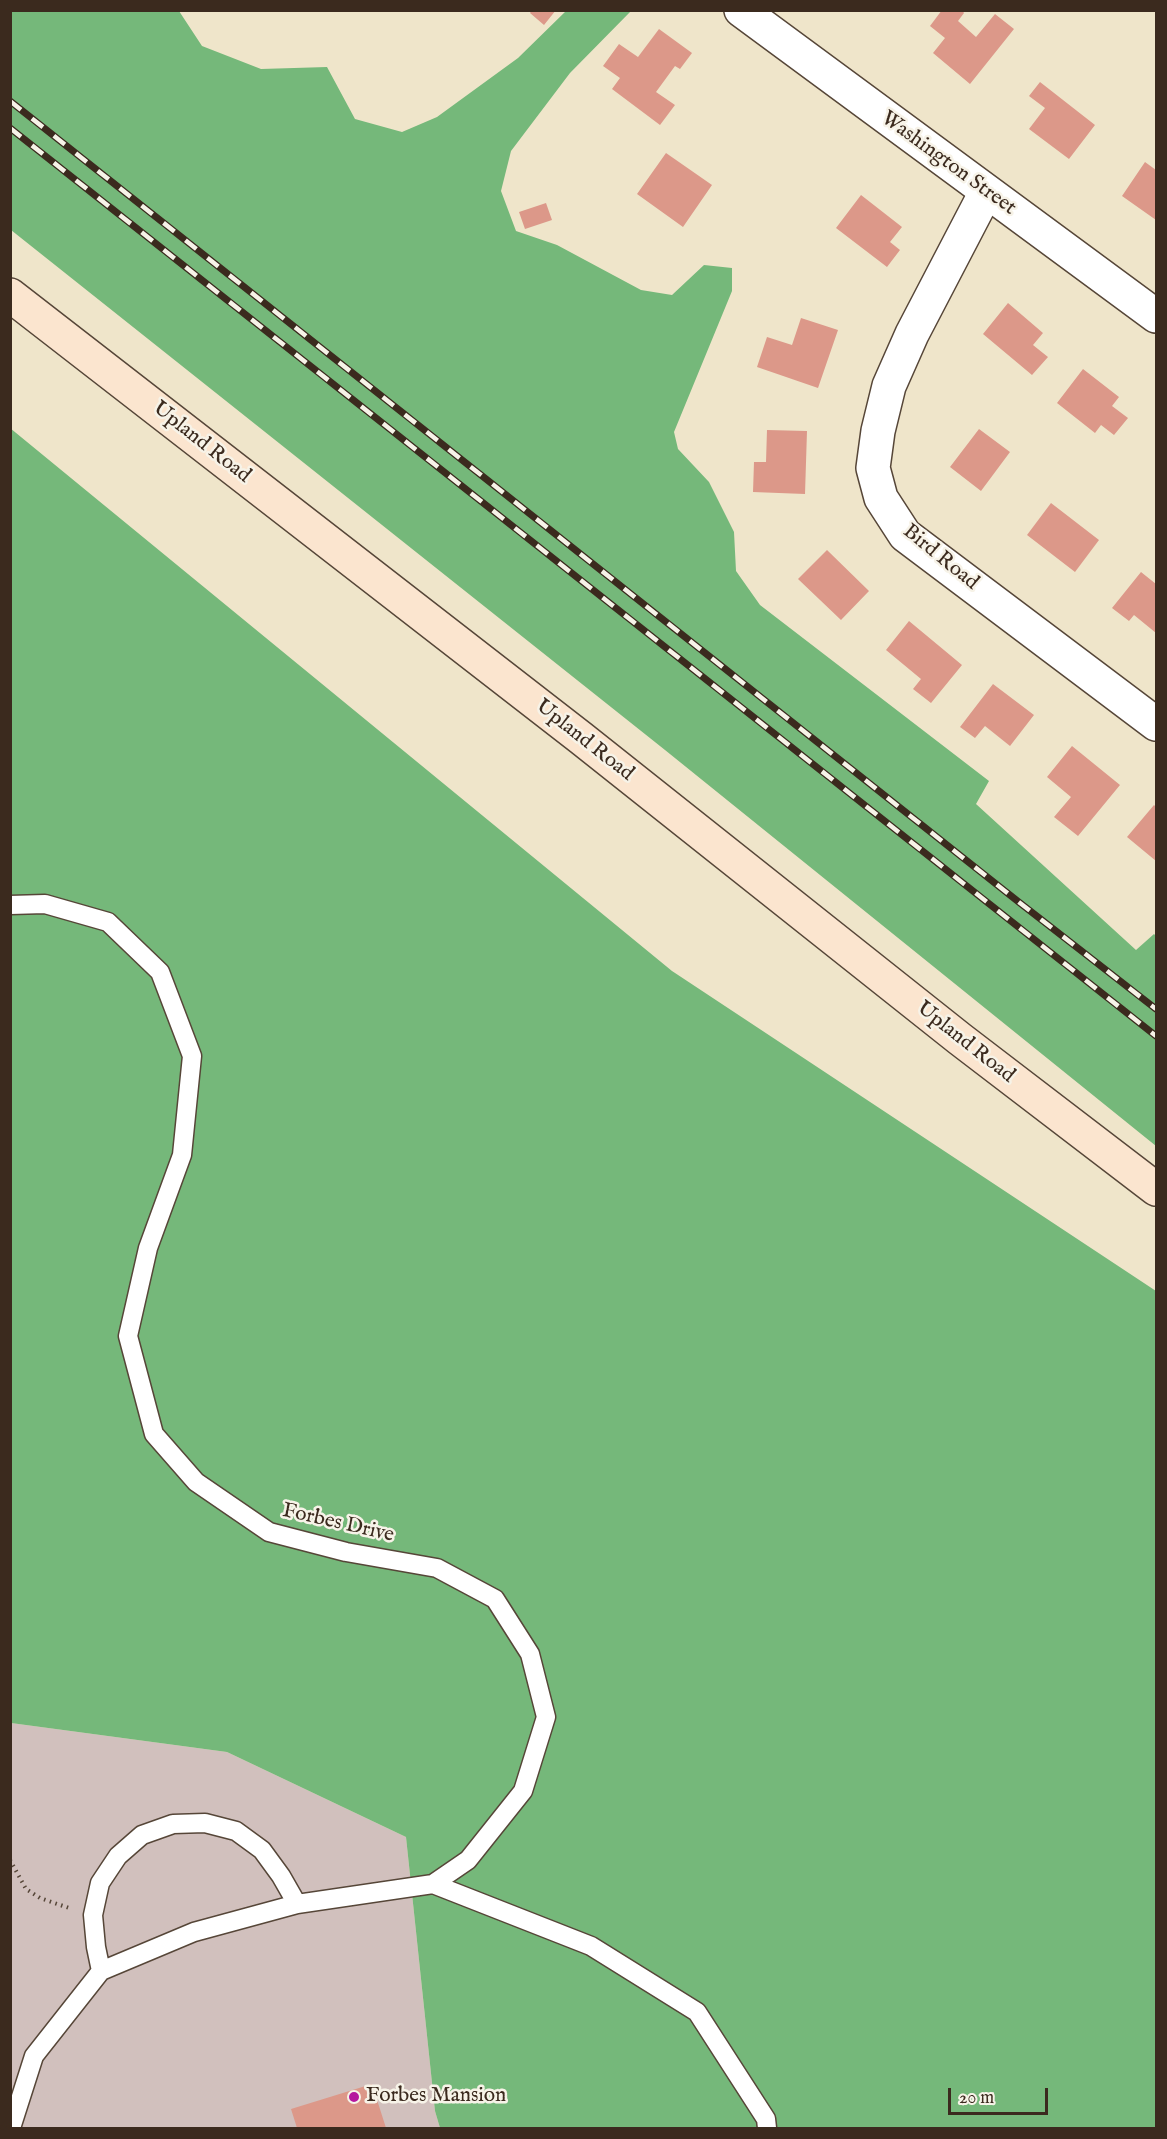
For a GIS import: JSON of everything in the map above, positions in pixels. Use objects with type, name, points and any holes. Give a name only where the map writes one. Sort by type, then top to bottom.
[{"type":"main road","name":"Upland Road","points":[[10,295],[581,738],[960,1039],[1156,1189]]},
{"type":"street","name":"Washington Street","points":[[741,10],[1156,316]]},
{"type":"street","name":"Bird Road","points":[[987,192],[912,334],[889,386],[878,431],[873,468],[881,498],[905,535],[1156,724]]},
{"type":"lane","name":"Forbes Drive","points":[[10,905],[45,904],[108,922],[160,972],[192,1056],[182,1155],[148,1248],[128,1336],[154,1434],[196,1482],[269,1532],[346,1552],[437,1568],[495,1599],[530,1654],[546,1717],[523,1791],[468,1860],[433,1884]]},
{"type":"lane","points":[[101,1971],[93,1915],[100,1883],[118,1856],[142,1835],[173,1824],[205,1822],[236,1831],[262,1850],[282,1876],[297,1904]]},
{"type":"lane","points":[[11,2128],[34,2056],[101,1971],[194,1932],[297,1904],[433,1884],[591,1946],[697,2012],[766,2119],[766,2128]]},
{"type":"path","points":[[10,1860],[26,1889],[40,1898],[93,1915]]},
{"type":"shaded area","points":[[11,1723],[227,1752],[406,1837],[435,2111],[440,2128],[11,2128]]},
{"type":"green space","points":[[10,11],[179,11],[202,46],[261,69],[327,67],[355,119],[402,132],[437,117],[518,58],[566,11],[631,11],[570,73],[511,151],[501,191],[516,231],[557,245],[641,290],[672,295],[704,265],[732,268],[732,291],[674,432],[678,449],[709,482],[734,532],[736,571],[760,605],[989,781],[976,804],[1136,950],[1154,934],[1156,936],[1156,1146],[665,750],[11,230]]},
{"type":"green space","points":[[10,428],[672,971],[1156,1291],[1156,2128],[440,2128],[435,2111],[406,1837],[227,1752],[11,1723]]},
{"type":"building","points":[[532,10],[556,10],[544,25],[530,13]]},
{"type":"building","points":[[942,10],[962,10],[964,13],[958,21],[976,37],[995,14],[1014,29],[970,84],[933,53],[945,38],[930,26]]},
{"type":"building","points":[[659,29],[692,53],[680,69],[675,66],[656,92],[675,105],[660,125],[612,89],[620,78],[603,66],[619,44],[638,57]]},
{"type":"building","points":[[1040,82],[1095,125],[1069,159],[1029,129],[1045,108],[1029,96]]},
{"type":"building","points":[[666,153],[712,185],[683,227],[637,194]]},
{"type":"building","points":[[1145,162],[1156,170],[1156,220],[1122,196]]},
{"type":"building","points":[[861,195],[902,227],[890,242],[900,250],[887,267],[836,228]]},
{"type":"building","points":[[546,203],[552,220],[525,229],[519,212]]},
{"type":"building","points":[[1008,303],[1043,333],[1033,345],[1048,357],[1032,375],[983,334]]},
{"type":"building","points":[[801,318],[838,330],[818,388],[757,367],[767,337],[792,345]]},
{"type":"building","points":[[1083,369],[1119,397],[1112,406],[1128,418],[1114,435],[1101,425],[1095,433],[1057,403]]},
{"type":"building","points":[[979,429],[1010,452],[981,491],[950,467]]},
{"type":"building","points":[[767,430],[807,431],[805,494],[753,492],[754,462],[766,462]]},
{"type":"building","points":[[1051,503],[1099,540],[1075,572],[1027,535]]},
{"type":"building","points":[[827,550],[869,591],[841,620],[798,579]]},
{"type":"building","points":[[1141,572],[1156,584],[1156,633],[1134,615],[1129,621],[1112,608]]},
{"type":"building","points":[[909,621],[962,665],[931,703],[913,689],[921,679],[886,650]]},
{"type":"building","points":[[993,684],[1034,715],[1010,746],[985,726],[975,738],[960,727]]},
{"type":"building","points":[[1072,746],[1120,785],[1078,836],[1054,817],[1071,797],[1047,777]]},
{"type":"building","points":[[1154,805],[1156,807],[1156,861],[1127,837]]},
{"type":"building","name":"Forbes Mansion","points":[[372,2084],[386,2128],[297,2128],[291,2109]]},
{"type":"railway","points":[[10,101],[1156,1009]]},
{"type":"railway","points":[[10,128],[1156,1036]]},
{"type":"place","name":"Forbes Mansion","points":[[354,2097]]}]
